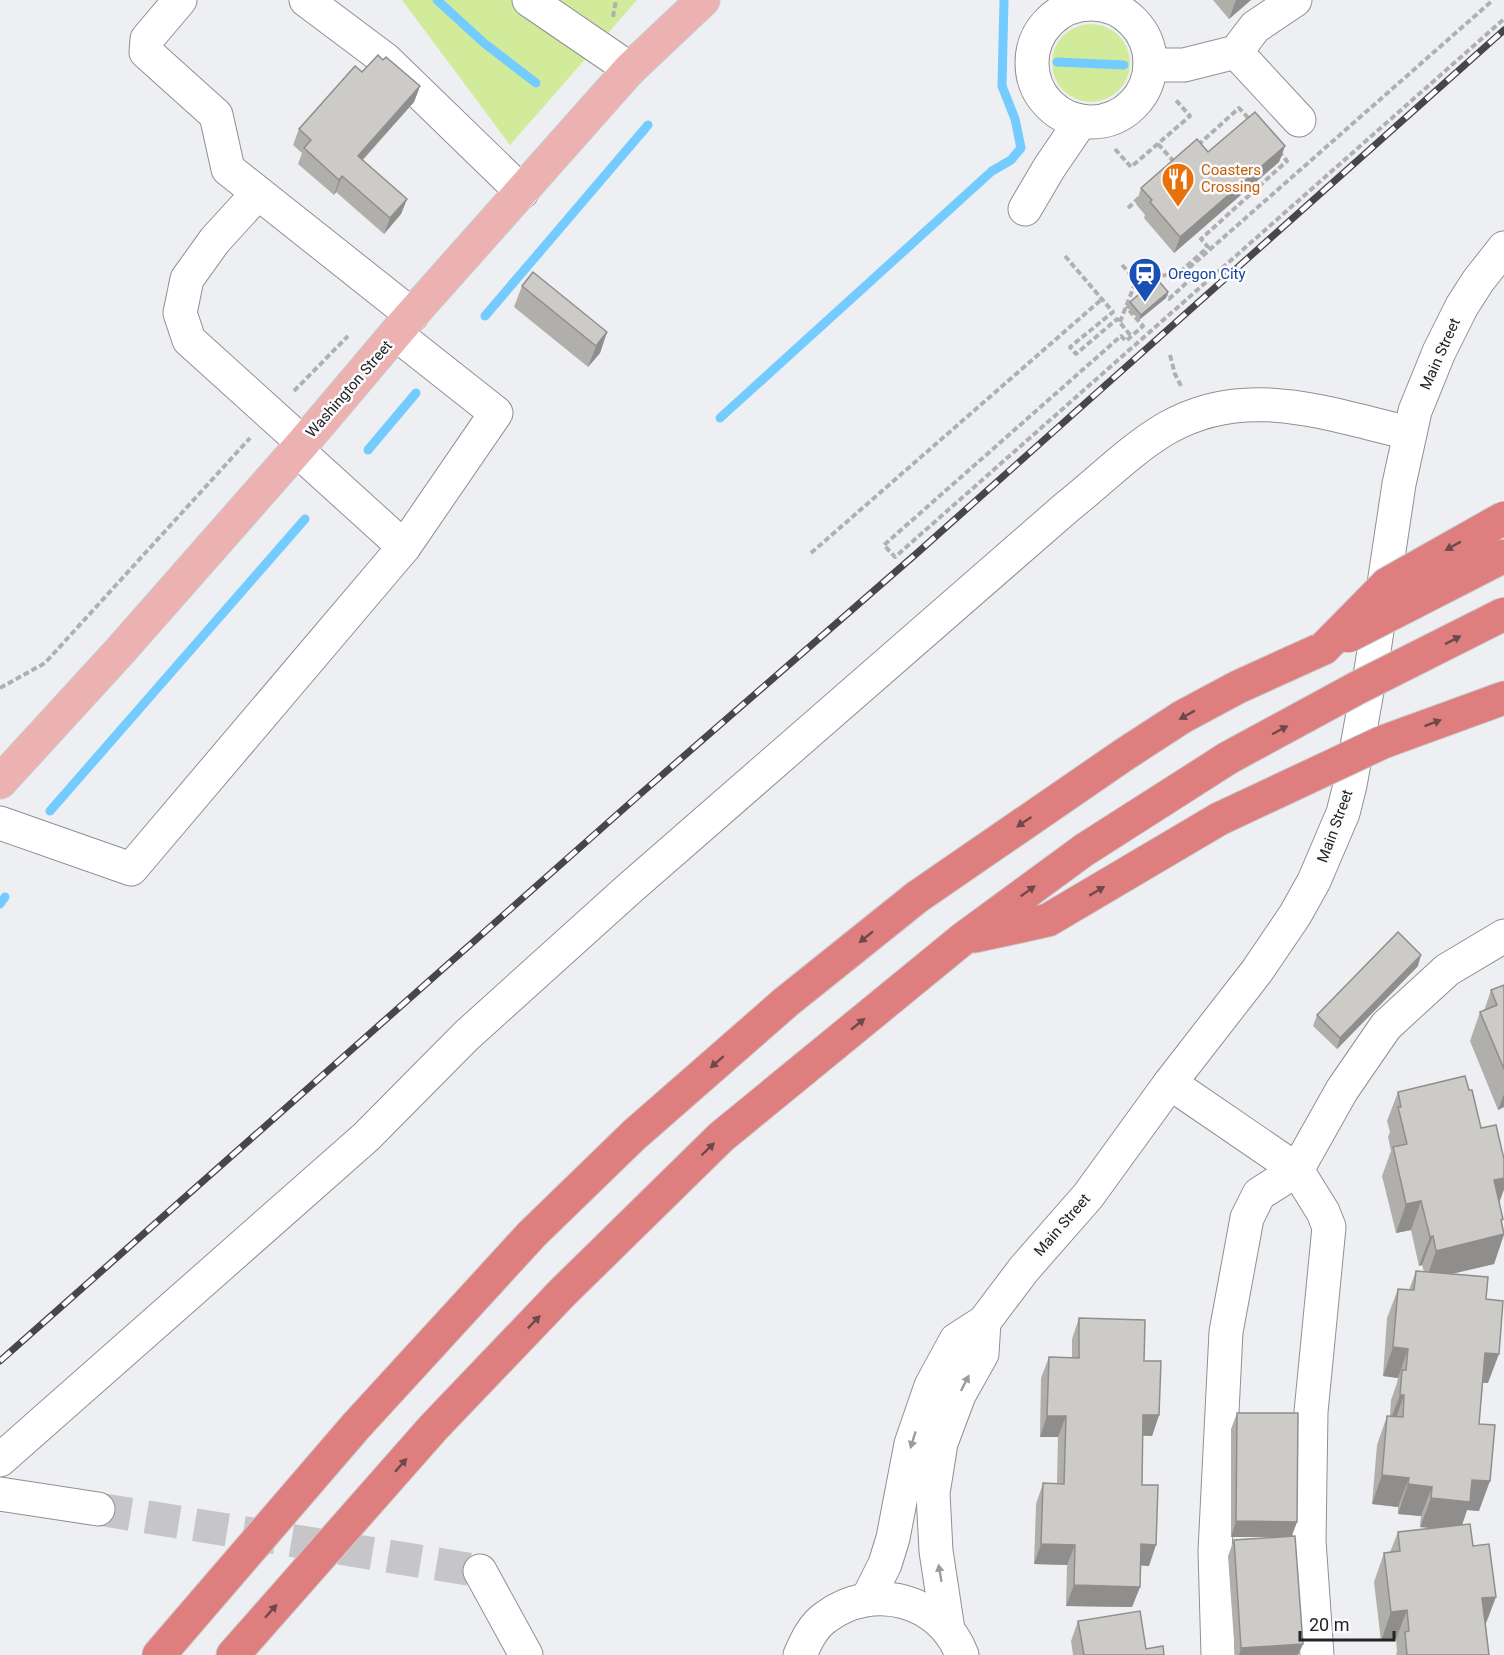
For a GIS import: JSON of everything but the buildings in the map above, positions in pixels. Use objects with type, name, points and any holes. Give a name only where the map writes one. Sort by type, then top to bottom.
[{"type":"highway","points":[[1324,648],[1387,584],[1504,518]]},
{"type":"highway","points":[[159,1655],[388,1391],[532,1234],[634,1135],[786,1002],[917,897],[1182,717],[1504,556]]},
{"type":"highway","points":[[233,1655],[433,1428],[562,1293],[721,1137],[964,938],[1084,850],[1228,758],[1357,688],[1504,614]]},
{"type":"highway","points":[[964,938],[1048,920],[1219,819],[1383,742],[1493,701]]},
{"type":"main road","name":"Washington Street","points":[[0,782],[120,651],[630,69],[703,0]]},
{"type":"street","points":[[0,823],[131,869],[404,547],[496,413],[404,325],[258,193],[228,170],[216,115],[146,52],[147,39],[180,0]]},
{"type":"street","points":[[306,0],[386,60],[522,192]]},
{"type":"street","points":[[529,0],[630,69]]},
{"type":"street","points":[[1150,65],[1184,65],[1236,52],[1255,27],[1295,0]]},
{"type":"street","points":[[1065,4],[1086,4],[1106,6],[1124,14],[1138,28],[1147,46],[1150,65],[1146,85],[1135,102],[1119,114],[1100,121],[1081,121],[1060,113],[1044,99],[1034,80],[1032,59],[1037,38],[1065,4]]},
{"type":"street","points":[[1236,52],[1299,120]]},
{"type":"street","points":[[1025,209],[1081,121]]},
{"type":"street","points":[[258,193],[215,240],[188,279],[180,314],[189,340],[271,415],[404,547]]},
{"type":"street","name":"Main Street","points":[[868,1598],[885,1564],[893,1538],[911,1444],[931,1386],[956,1340],[984,1322],[1024,1269],[1088,1197],[1170,1083],[1257,971],[1295,915],[1314,881],[1340,822],[1358,749],[1385,586],[1395,506],[1415,411],[1453,324],[1478,281],[1504,248]]},
{"type":"street","points":[[0,1460],[366,1137],[466,1036],[630,888],[1067,507],[1134,452],[1168,428],[1210,409],[1247,405],[1283,404],[1323,411],[1347,419],[1410,433]]},
{"type":"street","points":[[1218,1655],[1215,1551],[1226,1332],[1247,1218],[1259,1194],[1297,1170],[1342,1090],[1386,1026],[1447,970],[1504,936]]},
{"type":"street","points":[[1170,1083],[1297,1170],[1323,1212],[1329,1227],[1311,1412],[1309,1541],[1317,1655]]},
{"type":"street","points":[[955,1643],[936,1551],[933,1493],[941,1443],[959,1395],[982,1354],[984,1322]]},
{"type":"street","points":[[0,1494],[98,1509]]},
{"type":"street","points":[[480,1571],[526,1655]]},
{"type":"street","points":[[800,1655],[808,1637],[824,1618],[845,1605],[868,1598],[898,1599],[926,1610],[955,1643]]},
{"type":"path","points":[[1162,291],[1169,299],[1196,274],[1190,267],[1493,0]]},
{"type":"path","points":[[1134,302],[1127,308],[1143,326],[1126,341],[1121,336],[884,545],[895,557],[1504,19]]},
{"type":"path","points":[[1115,149],[1131,167],[1190,116],[1173,97]]},
{"type":"path","points":[[1192,150],[1239,108],[1255,125]]},
{"type":"path","points":[[1158,144],[1176,165]]},
{"type":"path","points":[[1136,281],[1180,272],[1209,247],[1201,239],[1287,161],[1279,152]]},
{"type":"path","points":[[1168,172],[1184,158]]},
{"type":"path","points":[[1128,208],[1144,193]]},
{"type":"path","points":[[1065,256],[1113,312],[1070,347],[1076,354],[1117,319],[1131,336]]},
{"type":"path","points":[[1122,265],[1136,281]]},
{"type":"path","points":[[1119,322],[1136,281]]},
{"type":"path","points":[[811,553],[1102,299]]},
{"type":"path","points":[[0,688],[45,663],[271,415],[354,329]]},
{"type":"green space","points":[[402,0],[637,0],[510,145]]},
{"type":"green space","points":[[1091,24],[1106,27],[1118,36],[1127,48],[1130,63],[1127,78],[1118,90],[1106,99],[1091,102],[1076,99],[1064,90],[1055,78],[1052,63],[1055,48],[1064,36],[1076,27]]},
{"type":"waterway","points":[[437,0],[484,43],[536,83]]},
{"type":"waterway","points":[[720,418],[992,171],[1011,160],[1021,148],[1015,119],[1002,86],[1004,0]]},
{"type":"waterway","points":[[1057,62],[1124,65]]},
{"type":"waterway","points":[[485,316],[648,125]]},
{"type":"waterway","points":[[368,450],[416,393]]},
{"type":"waterway","points":[[50,811],[305,519]]},
{"type":"waterway","points":[[0,904],[5,897]]},
{"type":"tunnel","points":[[98,1509],[480,1571]]},
{"type":"railway","points":[[0,1361],[638,796],[916,554],[1504,30]]},
{"type":"place","name":"Coasters Crossing","points":[[1178,208]]},
{"type":"place","name":"Oregon City","points":[[1145,303]]}]
